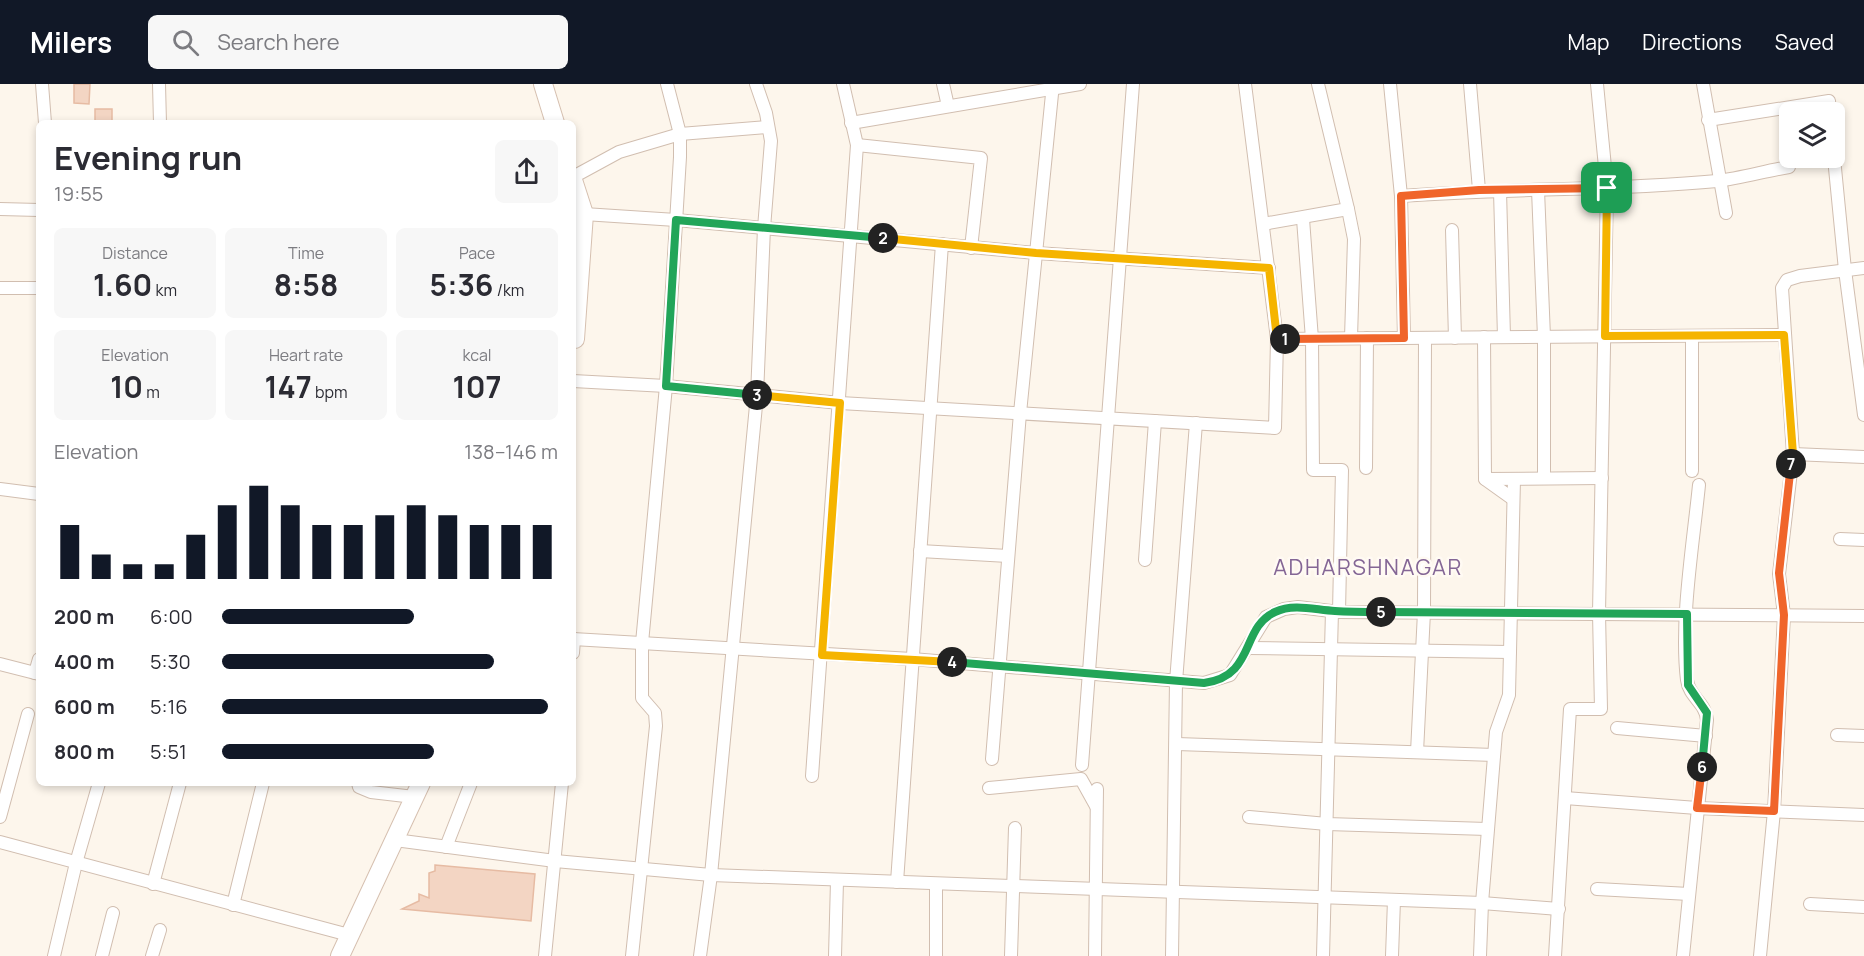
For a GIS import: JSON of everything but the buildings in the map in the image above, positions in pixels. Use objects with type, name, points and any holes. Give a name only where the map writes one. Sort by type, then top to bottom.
[{"type":"street","points":[[42,84],[45,120]]},
{"type":"street","points":[[159,84],[160,120]]},
{"type":"street","points":[[543,84],[554,120]]},
{"type":"street","points":[[632,956],[656,726],[655,713],[642,698],[642,643],[666,386],[680,134],[667,84]]},
{"type":"street","points":[[700,956],[711,875],[757,395],[764,228],[771,169],[768,127],[756,84]]},
{"type":"street","points":[[812,776],[857,145],[843,84]]},
{"type":"street","points":[[943,84],[948,106]]},
{"type":"street","points":[[851,123],[1053,86],[1080,84]]},
{"type":"street","points":[[1082,765],[1087,672],[1133,84]]},
{"type":"street","points":[[576,381],[666,386],[840,403],[1275,428],[1277,339],[1245,84]]},
{"type":"street","points":[[1318,84],[1354,239],[1351,338]]},
{"type":"street","points":[[1390,84],[1401,196],[1404,338]]},
{"type":"street","points":[[1470,84],[1479,190]]},
{"type":"street","points":[[1555,956],[1570,709],[1600,709],[1599,614],[1607,188],[1597,84]]},
{"type":"street","points":[[1703,84],[1726,213]]},
{"type":"street","points":[[992,759],[1020,413],[1053,86]]},
{"type":"street","points":[[1708,120],[1779,109]]},
{"type":"street","points":[[576,177],[619,152],[680,134],[768,127]]},
{"type":"street","points":[[857,145],[981,158],[971,248]]},
{"type":"street","points":[[1401,196],[1479,190],[1607,188],[1719,181],[1780,168]]},
{"type":"street","points":[[1835,168],[1845,270],[1864,415]]},
{"type":"street","points":[[576,189],[584,214],[577,258],[576,285]]},
{"type":"street","points":[[1538,190],[1544,337],[1544,478]]},
{"type":"street","points":[[1500,191],[1504,337]]},
{"type":"street","points":[[0,209],[36,210]]},
{"type":"street","points":[[1263,225],[1348,209]]},
{"type":"street","points":[[584,214],[851,235],[971,248],[1269,268]]},
{"type":"street","points":[[1303,219],[1312,339],[1312,470],[1342,470],[1331,651],[1323,956]]},
{"type":"street","points":[[1452,230],[1455,338]]},
{"type":"street","points":[[897,882],[942,244]]},
{"type":"street","points":[[1760,956],[1774,811],[1784,615],[1779,573],[1793,454],[1781,293],[1784,282],[1800,276],[1864,268]]},
{"type":"street","points":[[0,288],[36,288]]},
{"type":"street","points":[[1277,339],[1784,335]]},
{"type":"street","points":[[1692,336],[1692,471]]},
{"type":"street","points":[[1484,337],[1485,479]]},
{"type":"street","points":[[1366,468],[1367,338]]},
{"type":"street","points":[[1417,752],[1424,612],[1425,338]]},
{"type":"street","points":[[1145,560],[1155,421]]},
{"type":"street","points":[[1172,956],[1177,744],[1176,682],[1196,423]]},
{"type":"street","points":[[1793,454],[1864,457]]},
{"type":"street","points":[[1480,956],[1487,829],[1494,755],[1498,723],[1509,695],[1514,478]]},
{"type":"street","points":[[1485,479],[1602,478]]},
{"type":"street","points":[[1485,479],[1513,500]]},
{"type":"street","points":[[1683,956],[1707,713],[1688,685],[1687,614],[1699,485]]},
{"type":"street","points":[[0,489],[36,494]]},
{"type":"street","points":[[1840,539],[1864,540]]},
{"type":"street","points":[[920,551],[1008,556]]},
{"type":"street","points":[[576,639],[999,665],[1204,683],[1224,679],[1230,675],[1249,648],[1262,622],[1277,611],[1298,607],[1335,611],[1864,616]]},
{"type":"street","points":[[1249,648],[1510,652]]},
{"type":"street","points":[[0,664],[36,673]]},
{"type":"street","points":[[0,817],[28,714]]},
{"type":"street","points":[[1617,728],[1706,736]]},
{"type":"street","points":[[1837,735],[1864,736]]},
{"type":"street","points":[[1177,744],[1494,755]]},
{"type":"street","points":[[990,788],[1081,779],[1096,806]]},
{"type":"street","points":[[54,956],[76,863],[98,786]]},
{"type":"street","points":[[153,884],[179,786]]},
{"type":"street","points":[[232,905],[262,786]]},
{"type":"street","points":[[340,956],[417,790],[371,792],[359,786]]},
{"type":"street","points":[[446,847],[470,786]]},
{"type":"street","points":[[545,956],[562,786]]},
{"type":"street","points":[[1095,956],[1098,789]]},
{"type":"street","points":[[1565,798],[1697,808],[1864,815]]},
{"type":"street","points":[[1249,817],[1327,824],[1487,829]]},
{"type":"street","points":[[1011,956],[1015,828]]},
{"type":"street","points":[[395,840],[555,861],[711,875],[936,885],[1482,903],[1559,909]]},
{"type":"street","points":[[0,842],[349,935]]},
{"type":"street","points":[[835,956],[837,881]]},
{"type":"street","points":[[936,885],[936,956]]},
{"type":"street","points":[[1597,889],[1689,894]]},
{"type":"street","points":[[1392,956],[1394,900]]},
{"type":"street","points":[[1810,904],[1864,907]]},
{"type":"street","points":[[102,956],[113,913]]},
{"type":"street","points":[[153,956],[160,930]]},
{"type":"district","name":"ADHARSHNAGAR","points":[[1368,567]]},
{"type":"route","points":[[1607,188],[1605,336],[1784,335],[1793,454],[1788,477],[1779,573],[1784,615],[1774,811],[1697,808],[1707,713],[1705,706],[1691,692],[1688,685],[1687,614],[1339,612],[1298,607],[1284,609],[1266,617],[1257,629],[1249,648],[1230,675],[1224,679],[1204,683],[912,659],[822,655],[840,403],[666,386],[676,220],[971,248],[1269,268],[1277,339],[1404,338],[1401,196],[1479,190],[1607,188]]}]
